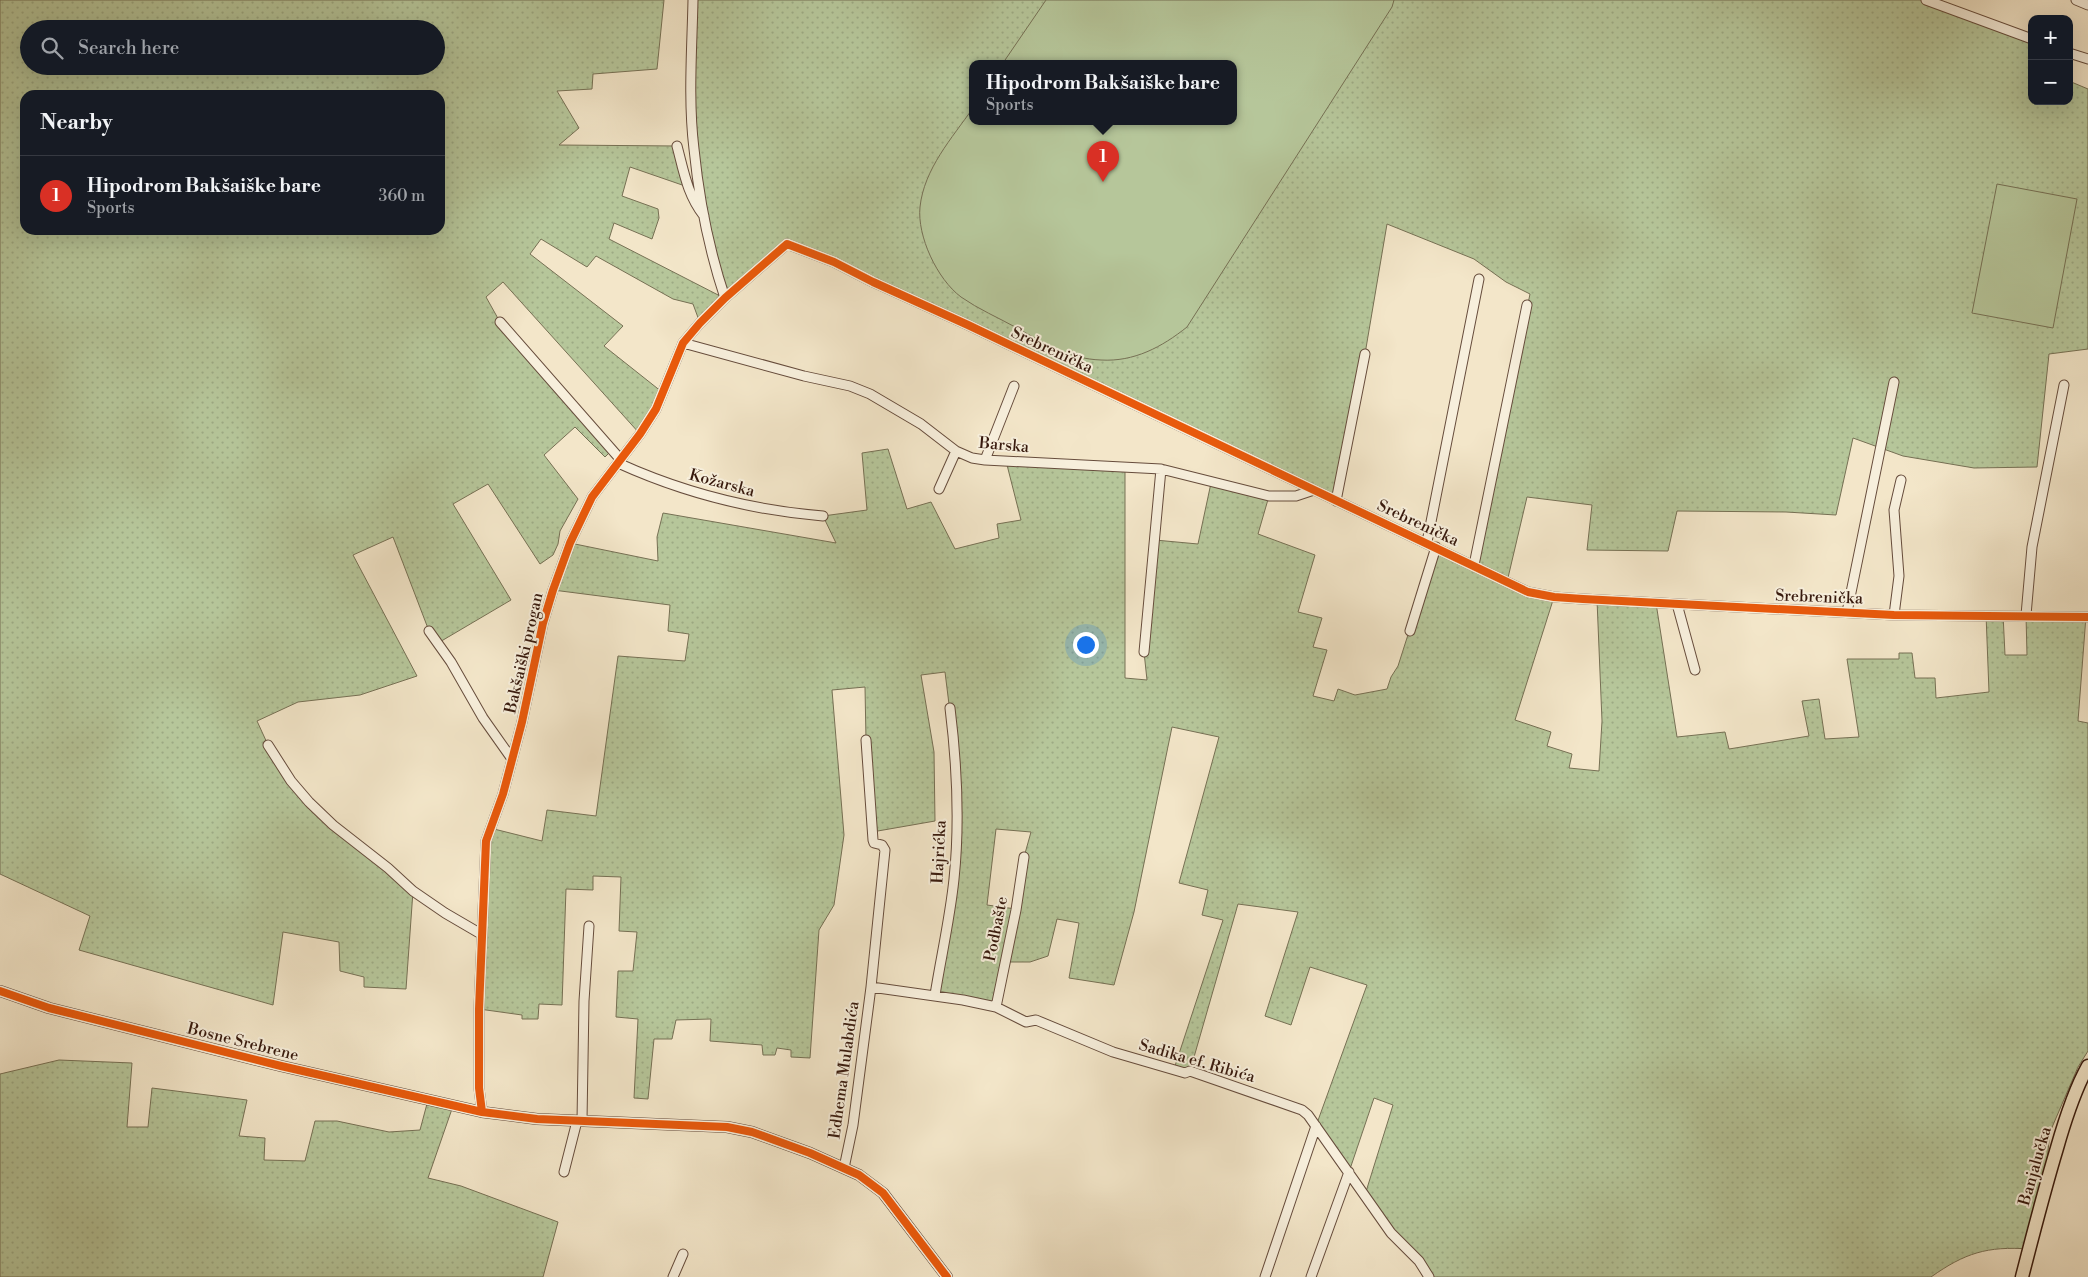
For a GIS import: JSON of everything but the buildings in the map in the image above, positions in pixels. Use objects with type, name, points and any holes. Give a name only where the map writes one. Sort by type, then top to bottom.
[{"type":"main road","name":"Banjalučka","points":[[2022,1277],[2044,1190],[2066,1118],[2081,1078],[2088,1066]]},
{"type":"street","points":[[693,0],[691,109],[694,149],[710,249],[725,298]]},
{"type":"street","points":[[1926,0],[2028,38]]},
{"type":"street","points":[[2076,0],[2088,5]]},
{"type":"street","points":[[2073,54],[2088,59]]},
{"type":"street","points":[[677,146],[694,203],[705,216]]},
{"type":"street","name":"Bakšaiški progan","points":[[482,1112],[478,1052],[486,841],[503,794],[543,624],[560,571],[570,543],[592,497],[640,434],[656,409],[683,343],[725,298],[787,244]]},
{"type":"street","name":"Srebrenička","points":[[787,244],[834,262],[1336,501],[1427,542],[1528,592],[1554,597],[1894,615],[2088,615]]},
{"type":"street","points":[[1427,542],[1479,279]]},
{"type":"street","points":[[1474,565],[1527,306]]},
{"type":"street","points":[[500,322],[620,461]]},
{"type":"street","name":"Barska","points":[[683,343],[804,376],[850,386],[870,394],[921,424],[956,451],[972,458],[1161,469],[1269,496],[1296,496],[1314,490]]},
{"type":"street","points":[[1336,501],[1365,354]]},
{"type":"street","points":[[1847,612],[1894,382]]},
{"type":"street","points":[[2026,615],[2032,547],[2064,385]]},
{"type":"street","points":[[985,460],[1014,386]]},
{"type":"street","points":[[940,489],[956,451]]},
{"type":"street","name":"Kožarska","points":[[620,461],[657,481],[746,506],[823,516]]},
{"type":"street","points":[[1144,652],[1161,469]]},
{"type":"street","points":[[1894,615],[1899,576],[1894,510],[1901,480]]},
{"type":"street","points":[[1410,631],[1436,547]]},
{"type":"street","points":[[1677,604],[1695,670]]},
{"type":"street","points":[[429,631],[451,662],[483,718],[512,759]]},
{"type":"street","name":"Hajrićka","points":[[935,995],[951,901],[956,851],[957,769],[950,708]]},
{"type":"street","points":[[866,740],[873,840],[882,844],[885,850],[871,987]]},
{"type":"street","points":[[268,745],[291,781],[308,802],[333,825],[388,868],[413,891],[445,914],[481,934]]},
{"type":"street","name":"Podbašte","points":[[996,1007],[1016,910],[1024,857]]},
{"type":"street","points":[[564,1172],[580,1121],[584,1001],[589,926]]},
{"type":"street","name":"Edhema Mulabdića","points":[[844,1168],[853,1125],[871,987],[882,988]]},
{"type":"street","name":"Sadika ef. Ribića","points":[[882,988],[935,995],[996,1007],[1026,1022],[1036,1020],[1113,1052],[1184,1073],[1190,1071],[1293,1106],[1308,1115],[1349,1172],[1364,1198],[1391,1234],[1419,1261],[1429,1277]]},
{"type":"street","name":"Bosne Srebrene","points":[[0,991],[49,1008],[281,1066],[482,1112],[537,1119],[727,1127],[773,1139],[859,1175],[883,1193],[947,1277]]},
{"type":"street","points":[[1265,1277],[1316,1126]]},
{"type":"street","points":[[1311,1277],[1349,1172]]},
{"type":"street","points":[[673,1277],[683,1254]]},
{"type":"green space","points":[[0,0],[664,0],[657,69],[593,74],[592,89],[557,91],[579,128],[559,145],[677,146],[688,187],[630,167],[622,196],[658,209],[659,218],[652,239],[614,223],[609,239],[724,298],[694,149],[693,0],[1926,0],[2028,38],[2028,105],[2073,105],[2073,83],[2088,89],[2088,349],[2049,354],[2037,467],[1974,468],[1903,456],[1853,438],[1836,515],[1786,512],[1677,511],[1668,551],[1587,550],[1592,505],[1527,497],[1507,582],[1554,597],[1515,720],[1551,732],[1547,746],[1572,754],[1569,768],[1599,771],[1602,721],[1597,600],[1656,603],[1677,737],[1725,732],[1729,749],[1809,736],[1802,701],[1819,699],[1825,739],[1859,737],[1847,659],[1899,659],[1899,653],[1912,653],[1915,678],[1935,678],[1936,698],[1989,692],[1986,614],[2003,614],[2005,655],[2027,655],[2026,615],[2086,616],[2078,721],[2088,723],[2088,1051],[2078,1067],[2050,1132],[2044,1190],[2029,1249],[1988,1250],[1977,1253],[1955,1262],[1931,1277],[1429,1277],[1364,1198],[1393,1105],[1374,1098],[1349,1172],[1316,1126],[1367,985],[1310,967],[1291,1025],[1265,1016],[1298,912],[1238,904],[1190,1071],[1174,1069],[1223,920],[1202,915],[1208,890],[1179,883],[1219,737],[1172,727],[1134,912],[1114,985],[1069,978],[1079,923],[1057,919],[1048,956],[1030,962],[1005,962],[996,1007],[935,995],[951,901],[957,769],[945,672],[921,675],[934,752],[935,821],[872,832],[866,740],[865,687],[832,690],[844,835],[834,905],[819,930],[810,1058],[791,1057],[791,1050],[777,1048],[775,1055],[763,1055],[762,1045],[710,1041],[711,1019],[676,1020],[672,1039],[654,1039],[648,1099],[634,1098],[638,1019],[616,1017],[618,971],[633,971],[637,932],[619,931],[621,877],[593,876],[593,890],[566,889],[562,1005],[539,1004],[538,1019],[522,1019],[522,1015],[479,1009],[490,828],[542,841],[547,810],[596,816],[618,656],[685,661],[689,634],[668,631],[670,605],[553,590],[570,543],[658,561],[657,537],[663,513],[836,543],[823,516],[867,510],[862,453],[888,449],[907,509],[931,502],[955,549],[999,538],[997,524],[1021,520],[1006,461],[1125,467],[1125,678],[1147,680],[1144,652],[1155,540],[1198,544],[1211,483],[1269,496],[1258,534],[1315,555],[1298,612],[1322,618],[1313,647],[1327,650],[1313,696],[1334,701],[1338,689],[1355,695],[1387,689],[1391,677],[1398,666],[1436,547],[1474,565],[1530,294],[1506,282],[1474,259],[1387,224],[1365,354],[1336,501],[787,244],[700,323],[693,304],[673,299],[596,256],[587,267],[541,239],[530,254],[623,326],[604,346],[662,392],[640,434],[503,282],[486,297],[500,322],[612,450],[605,457],[575,427],[544,455],[578,499],[560,531],[558,544],[553,555],[540,564],[488,484],[453,504],[511,600],[438,643],[429,631],[393,537],[353,555],[417,676],[360,695],[298,702],[257,721],[268,745],[309,802],[413,891],[406,989],[364,987],[364,977],[340,971],[339,942],[283,932],[273,1005],[79,950],[90,916],[0,874]],"holes":[[[996,829],[1031,832],[1024,857],[1016,909],[987,905]]]},
{"type":"green space","points":[[1046,0],[1394,0],[1392,7],[1187,327],[1168,341],[1147,352],[1113,360],[1089,359],[1067,353],[981,309],[952,289],[930,256],[922,231],[920,207],[927,180],[940,154],[969,113],[969,125],[1237,125],[1237,60],[1005,60]]},
{"type":"green space","points":[[1997,184],[2077,199],[2053,328],[1972,313]]},
{"type":"green space","points":[[59,1060],[132,1063],[127,1127],[148,1127],[152,1088],[247,1100],[239,1136],[265,1138],[264,1160],[305,1161],[315,1121],[337,1121],[389,1132],[420,1130],[428,1100],[453,1106],[428,1178],[461,1186],[558,1222],[543,1277],[0,1277],[0,1074]]},
{"type":"cycle path","points":[[482,1112],[479,1088],[479,1009],[486,841],[503,794],[522,722],[543,623],[553,590],[570,543],[592,497],[640,434],[656,409],[683,343],[725,298],[787,244],[834,262],[1528,592],[1554,597],[1583,599],[1894,615],[2088,617]]},
{"type":"cycle path","points":[[0,991],[49,1008],[281,1066],[482,1112],[537,1119],[727,1127],[752,1132],[810,1153],[859,1175],[883,1193],[947,1277]]},
{"type":"place","name":"Hipodrom Bakšaiške bare","points":[[1103,182]]}]
